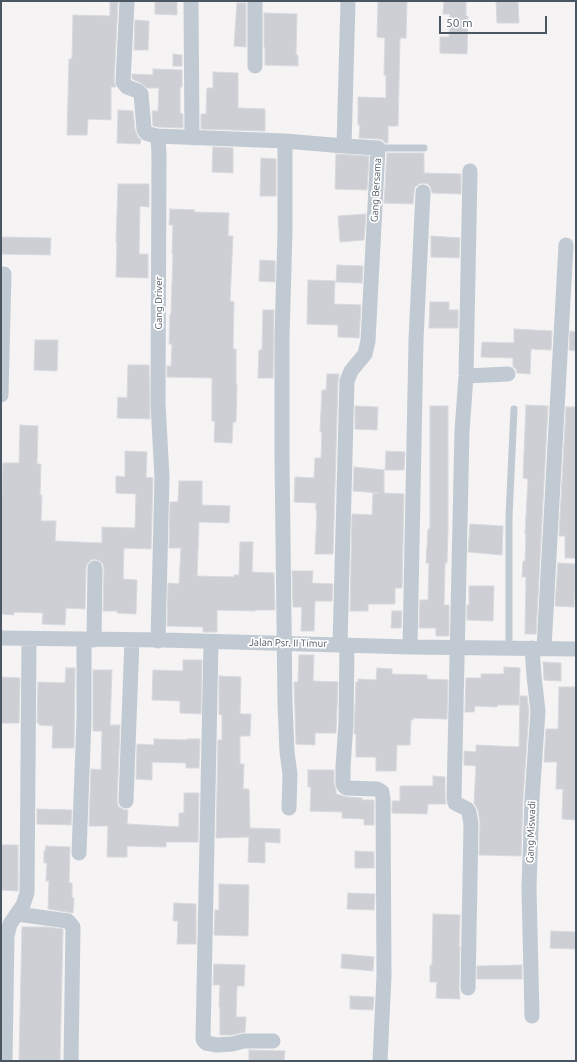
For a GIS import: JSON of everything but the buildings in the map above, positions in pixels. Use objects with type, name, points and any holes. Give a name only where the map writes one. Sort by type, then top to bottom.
[{"type":"street","points":[[127,1],[123,82],[126,87],[138,91],[141,94],[144,131],[153,136],[192,138],[191,1]]},
{"type":"street","points":[[255,66],[256,1]]},
{"type":"street","points":[[344,146],[348,1]]},
{"type":"street","name":"Gang Driver","points":[[158,136],[158,403],[162,478],[158,641]]},
{"type":"street","name":"Gang Bersama","points":[[192,138],[285,141],[378,148],[368,341],[365,354],[351,370],[347,381],[344,644],[346,723],[343,784],[347,788],[377,789],[382,792],[383,799],[384,976],[380,1061]]},
{"type":"street","points":[[285,141],[282,456],[284,643],[287,752],[290,774],[289,808]]},
{"type":"street","points":[[468,988],[471,824],[469,812],[467,809],[456,803],[454,798],[462,431],[466,376],[470,171]]},
{"type":"street","points":[[410,647],[416,340],[423,192]]},
{"type":"street","name":"Gang Miswadi","points":[[532,1016],[529,888],[532,799],[538,710],[534,676],[538,648],[566,245]]},
{"type":"street","points":[[1,395],[4,274]]},
{"type":"street","points":[[466,376],[508,374]]},
{"type":"street","points":[[79,853],[84,719],[95,568]]},
{"type":"street","name":"Jalan Psr. II Timur","points":[[1,638],[576,649]]},
{"type":"street","points":[[5,1061],[7,936],[10,924],[23,905],[27,892],[29,639]]},
{"type":"street","points":[[126,801],[132,640]]},
{"type":"street","points":[[211,642],[203,1039],[206,1043],[217,1045],[232,1044],[244,1041],[272,1041]]},
{"type":"street","points":[[17,914],[68,921],[73,927],[71,1061]]},
{"type":"lane","points":[[378,148],[424,148]]},
{"type":"lane","points":[[509,648],[509,517],[514,409]]}]
